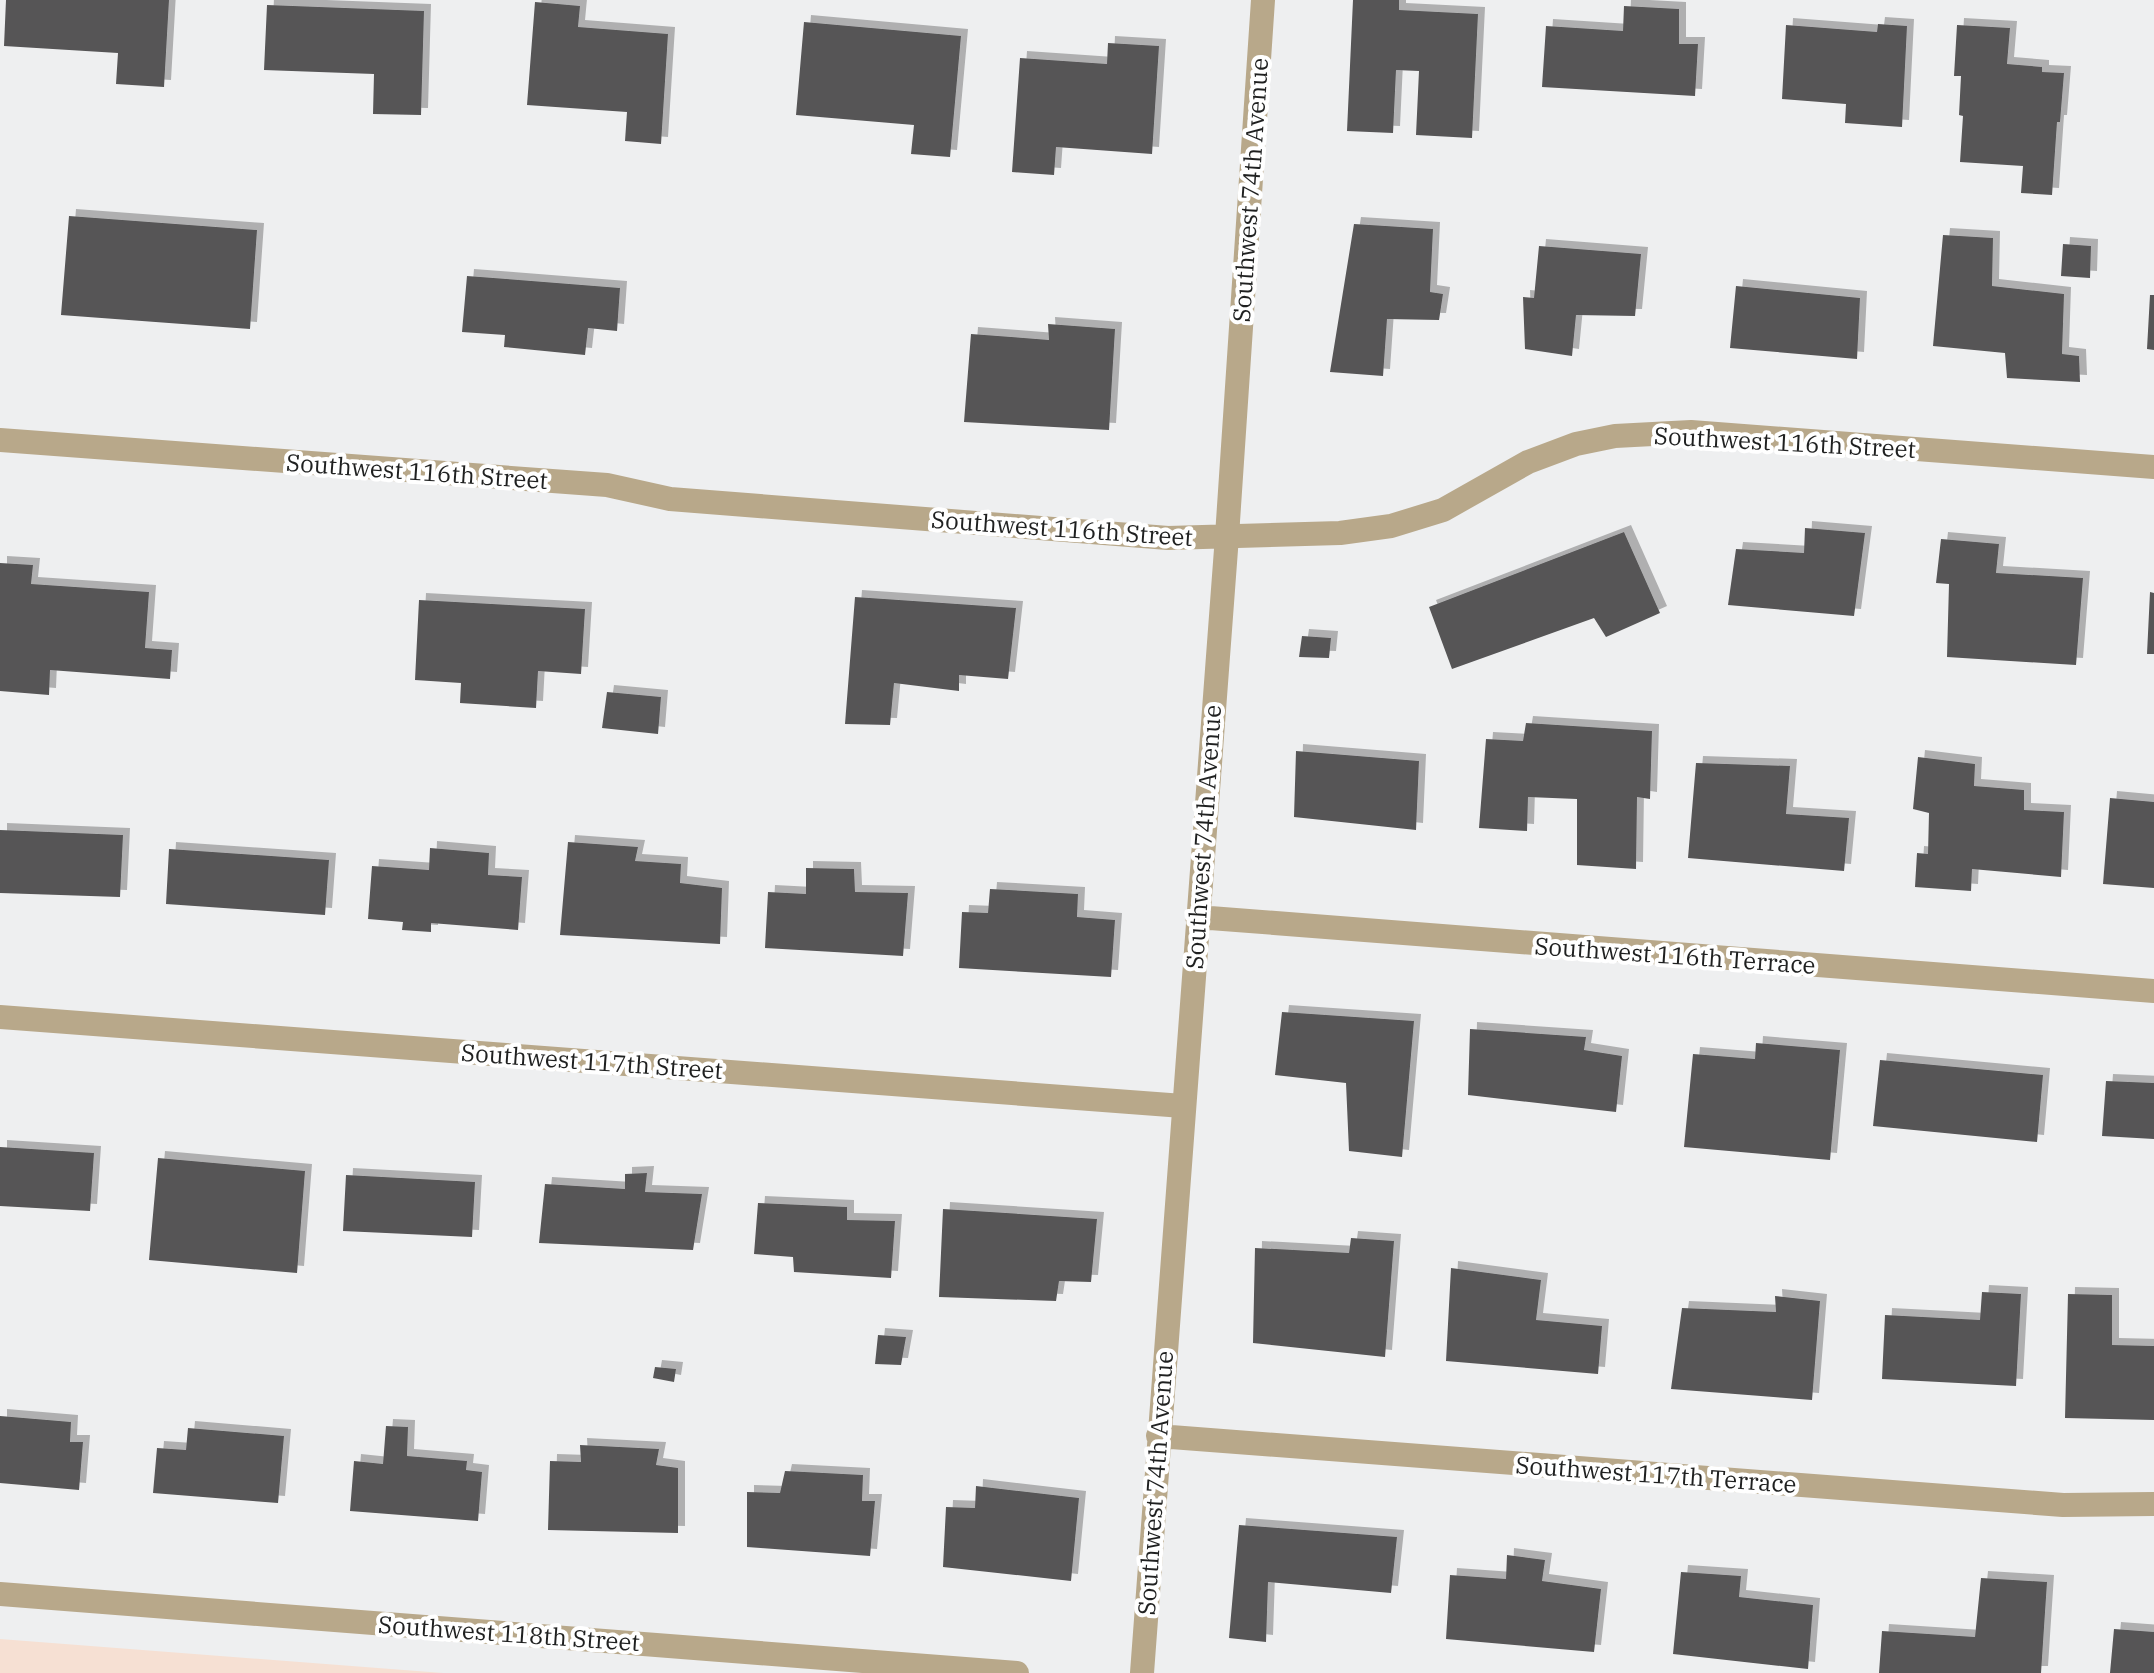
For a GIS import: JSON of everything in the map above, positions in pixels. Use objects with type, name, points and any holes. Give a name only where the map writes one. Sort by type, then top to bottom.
[{"type":"street","name":"Southwest 74th Avenue","points":[[1142,1673],[1227,536],[1263,0]]},
{"type":"street","name":"Southwest 116th Street","points":[[0,440],[607,485],[670,499],[1152,537],[1340,533],[1391,526],[1443,510],[1528,462],[1576,444],[1615,436],[1653,433],[1691,432],[2154,467]]},
{"type":"street","name":"Southwest 116th Terrace","points":[[1197,917],[2154,991]]},
{"type":"street","name":"Southwest 117th Street","points":[[0,1017],[1183,1106]]},
{"type":"street","name":"Southwest 117th Terrace","points":[[1158,1436],[2063,1505],[2154,1504]]},
{"type":"street","name":"Southwest 118th Street","points":[[0,1594],[1017,1673]]},
{"type":"shaded area","points":[[0,1639],[443,1673],[0,1673]]},
{"type":"building","points":[[6,0],[169,0],[164,87],[116,84],[118,53],[4,46]]},
{"type":"building","points":[[1353,0],[1399,0],[1399,10],[1478,14],[1472,138],[1416,135],[1419,71],[1396,70],[1393,133],[1347,131]]},
{"type":"building","points":[[535,2],[580,6],[578,27],[668,34],[661,144],[625,141],[627,112],[527,105]]},
{"type":"building","points":[[267,5],[424,11],[421,115],[373,114],[374,74],[264,70]]},
{"type":"building","points":[[1624,6],[1679,9],[1679,44],[1698,44],[1695,96],[1542,87],[1546,26],[1623,31]]},
{"type":"building","points":[[804,22],[961,36],[950,157],[911,154],[914,125],[796,115]]},
{"type":"building","points":[[1878,24],[1907,26],[1902,127],[1845,123],[1846,104],[1782,99],[1786,25],[1877,32]]},
{"type":"building","points":[[1957,25],[2010,28],[2007,64],[2042,67],[2042,72],[2064,73],[2052,195],[2021,193],[2023,166],[1960,162],[1963,116],[1959,115],[1961,76],[1954,76]]},
{"type":"building","points":[[1108,43],[1159,46],[1152,154],[1056,147],[1054,175],[1012,172],[1020,58],[1107,64]]},
{"type":"building","points":[[69,216],[257,230],[250,329],[61,315]]},
{"type":"building","points":[[1354,224],[1433,229],[1430,292],[1443,294],[1439,320],[1387,319],[1383,376],[1330,372]]},
{"type":"building","points":[[1943,235],[1993,238],[1992,286],[2064,294],[2062,354],[2079,356],[2080,382],[2007,378],[2005,353],[1933,346]]},
{"type":"building","points":[[2063,244],[2091,246],[2090,278],[2061,276]]},
{"type":"building","points":[[1539,246],[1641,254],[1635,316],[1576,315],[1572,356],[1525,349],[1523,297],[1534,298]]},
{"type":"building","points":[[467,276],[620,288],[617,331],[588,328],[585,355],[504,347],[505,335],[462,332]]},
{"type":"building","points":[[1736,286],[1860,298],[1857,359],[1730,348]]},
{"type":"building","points":[[2150,295],[2154,295],[2154,350],[2147,349]]},
{"type":"building","points":[[1048,324],[1115,329],[1109,430],[964,422],[971,334],[1049,340]]},
{"type":"building","points":[[1805,528],[1865,533],[1854,616],[1728,605],[1736,549],[1804,553]]},
{"type":"building","points":[[1624,532],[1660,613],[1606,637],[1594,618],[1452,669],[1429,607]]},
{"type":"building","points":[[1941,539],[1999,544],[1996,573],[2083,578],[2076,665],[1947,657],[1949,584],[1936,583]]},
{"type":"building","points":[[0,563],[33,565],[31,584],[149,592],[145,648],[172,650],[170,679],[50,670],[49,695],[0,691]]},
{"type":"building","points":[[2150,592],[2154,593],[2154,654],[2147,654]]},
{"type":"building","points":[[855,597],[1016,608],[1008,679],[959,675],[959,691],[894,683],[890,725],[845,724]]},
{"type":"building","points":[[419,600],[585,609],[581,674],[538,671],[536,708],[460,703],[461,683],[415,680]]},
{"type":"building","points":[[1302,636],[1331,638],[1329,658],[1299,657]]},
{"type":"building","points":[[607,692],[661,697],[658,734],[602,728]]},
{"type":"building","points":[[1526,723],[1652,731],[1650,799],[1637,797],[1636,869],[1577,865],[1577,799],[1528,797],[1527,831],[1479,828],[1486,739],[1523,741]]},
{"type":"building","points":[[1296,751],[1419,761],[1416,830],[1294,817]]},
{"type":"building","points":[[1918,757],[1975,764],[1974,786],[2024,790],[2024,810],[2064,812],[2061,877],[1972,869],[1971,891],[1915,887],[1917,853],[1928,854],[1929,813],[1913,809]]},
{"type":"building","points":[[1696,763],[1790,766],[1786,814],[1849,818],[1844,871],[1688,858]]},
{"type":"building","points":[[2110,798],[2154,802],[2154,888],[2103,884]]},
{"type":"building","points":[[0,830],[123,835],[120,897],[0,893]]},
{"type":"building","points":[[568,842],[638,847],[635,861],[681,864],[680,883],[722,888],[720,944],[560,935]]},
{"type":"building","points":[[430,848],[489,853],[488,875],[522,877],[518,930],[431,923],[431,932],[402,930],[403,922],[368,919],[372,866],[429,870]]},
{"type":"building","points":[[169,849],[329,860],[325,915],[166,904]]},
{"type":"building","points":[[806,868],[854,869],[855,892],[908,893],[903,956],[765,948],[768,892],[806,894]]},
{"type":"building","points":[[990,889],[1078,894],[1077,917],[1115,920],[1111,977],[959,968],[962,912],[988,913]]},
{"type":"building","points":[[1282,1012],[1414,1021],[1402,1157],[1349,1151],[1346,1083],[1275,1075]]},
{"type":"building","points":[[1470,1029],[1586,1037],[1584,1050],[1622,1056],[1616,1112],[1468,1095]]},
{"type":"building","points":[[1756,1043],[1840,1050],[1830,1160],[1684,1147],[1693,1054],[1755,1059]]},
{"type":"building","points":[[1880,1060],[2043,1075],[2037,1142],[1873,1126]]},
{"type":"building","points":[[2106,1081],[2154,1083],[2154,1139],[2102,1136]]},
{"type":"building","points":[[0,1147],[94,1153],[90,1211],[0,1206]]},
{"type":"building","points":[[158,1158],[305,1171],[297,1273],[149,1260]]},
{"type":"building","points":[[647,1173],[645,1192],[702,1194],[693,1250],[539,1243],[545,1184],[625,1189],[625,1174]]},
{"type":"building","points":[[346,1175],[475,1182],[472,1237],[343,1231]]},
{"type":"building","points":[[758,1203],[847,1207],[847,1220],[895,1221],[891,1278],[794,1272],[793,1257],[754,1254]]},
{"type":"building","points":[[943,1209],[1097,1219],[1091,1282],[1059,1281],[1056,1301],[939,1297]]},
{"type":"building","points":[[1351,1238],[1394,1241],[1385,1357],[1253,1343],[1255,1248],[1349,1253]]},
{"type":"building","points":[[1451,1268],[1541,1280],[1536,1320],[1602,1326],[1598,1374],[1446,1361]]},
{"type":"building","points":[[1982,1292],[2021,1294],[2016,1386],[1882,1379],[1885,1315],[1980,1320]]},
{"type":"building","points":[[2068,1294],[2112,1295],[2112,1345],[2154,1346],[2154,1420],[2065,1418]]},
{"type":"building","points":[[1775,1296],[1820,1301],[1812,1400],[1671,1389],[1682,1308],[1776,1312]]},
{"type":"building","points":[[878,1335],[906,1337],[901,1365],[875,1364]]},
{"type":"building","points":[[655,1367],[676,1369],[674,1382],[653,1378]]},
{"type":"building","points":[[0,1416],[71,1422],[70,1442],[83,1442],[79,1490],[0,1483]]},
{"type":"building","points":[[386,1426],[408,1427],[407,1456],[467,1461],[466,1470],[482,1472],[478,1521],[350,1511],[354,1461],[383,1464]]},
{"type":"building","points":[[188,1428],[284,1436],[278,1503],[153,1493],[157,1448],[186,1450]]},
{"type":"building","points":[[580,1445],[659,1449],[656,1465],[678,1468],[678,1533],[548,1530],[550,1461],[581,1462]]},
{"type":"building","points":[[785,1471],[863,1475],[862,1501],[875,1501],[870,1556],[747,1547],[747,1492],[780,1493]]},
{"type":"building","points":[[976,1486],[1079,1498],[1071,1581],[943,1567],[946,1507],[975,1508]]},
{"type":"building","points":[[1239,1525],[1397,1537],[1391,1593],[1268,1582],[1266,1642],[1229,1638]]},
{"type":"building","points":[[1507,1555],[1545,1560],[1542,1581],[1601,1589],[1594,1652],[1446,1639],[1450,1575],[1506,1579]]},
{"type":"building","points":[[1681,1572],[1741,1576],[1739,1597],[1813,1605],[1808,1669],[1673,1654]]},
{"type":"building","points":[[1981,1578],[2047,1582],[2041,1673],[1879,1673],[1882,1631],[1975,1637]]},
{"type":"building","points":[[2114,1629],[2154,1632],[2154,1673],[2110,1673]]}]
